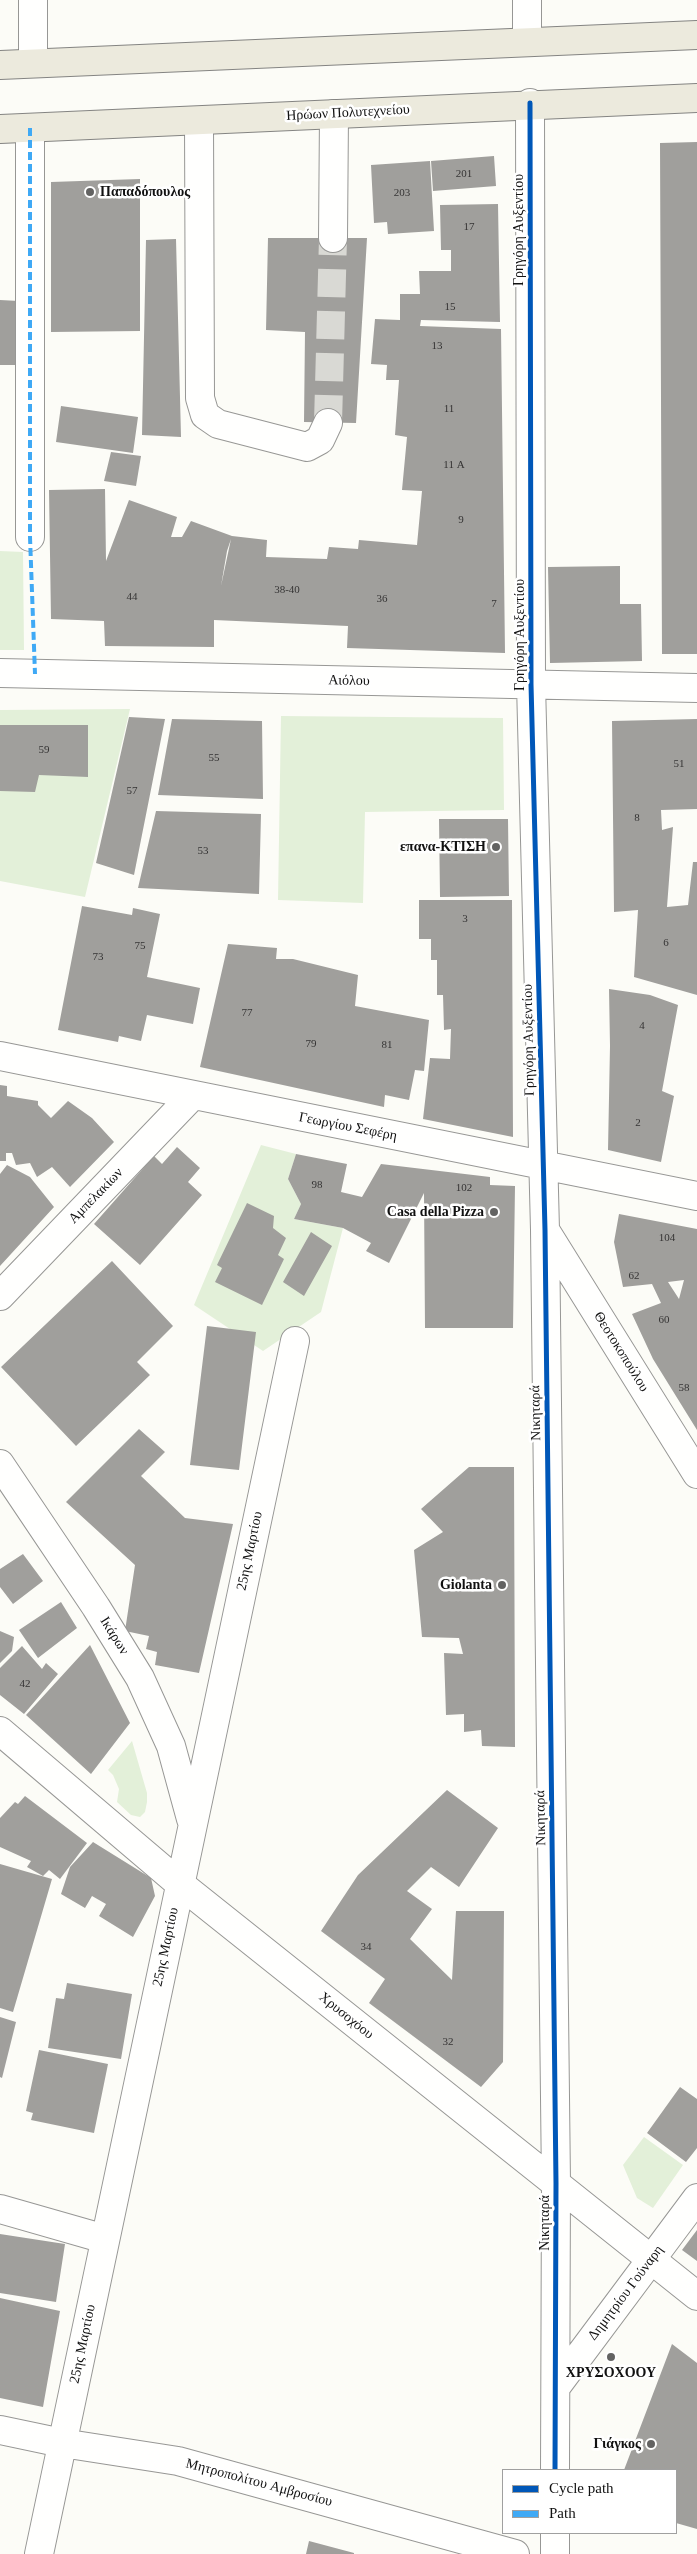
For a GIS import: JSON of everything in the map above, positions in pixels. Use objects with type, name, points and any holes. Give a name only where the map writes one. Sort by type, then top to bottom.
[{"type":"main road","points":[[0,65],[697,35]]},
{"type":"main road","name":"Ηρώων Πολυτεχνείου","points":[[0,129],[199,121],[530,103],[697,98]]},
{"type":"street","points":[[33,63],[34,0]]},
{"type":"street","points":[[528,0],[528,42]]},
{"type":"street","name":"Γρηγόρη Αυξεντίου","points":[[530,103],[531,684],[544,1166]]},
{"type":"street","points":[[333,238],[334,114]]},
{"type":"street","points":[[199,121],[200,398],[205,415],[218,424],[306,447],[320,440],[328,423]]},
{"type":"street","points":[[30,128],[30,537]]},
{"type":"street","name":"Αιόλου","points":[[0,674],[697,688]]},
{"type":"street","name":"Γεωργίου Σεφέρη","points":[[0,1056],[697,1196]]},
{"type":"street","name":"Αμπελακίων","points":[[0,1296],[192,1096]]},
{"type":"street","name":"Νικηταρά","points":[[544,1166],[556,2183],[556,2469]]},
{"type":"street","name":"Θεοτοκοπούλου","points":[[545,1230],[697,1474]]},
{"type":"street","name":"25ης Μαρτίου","points":[[38,2554],[295,1341]]},
{"type":"street","name":"Ικάρων","points":[[0,1464],[96,1607],[140,1678],[171,1746],[192,1826]]},
{"type":"street","name":"Χρυσοχόου","points":[[0,1730],[180,1884],[652,2258],[697,2296]]},
{"type":"street","name":"Δημητρίου Γούναρη","points":[[556,2387],[697,2198]]},
{"type":"street","points":[[0,2208],[105,2239]]},
{"type":"street","name":"Μητροπολίτου Αμβροσίου","points":[[0,2430],[178,2461],[515,2554]]},
{"type":"street","points":[[555,2534],[555,2554]]},
{"type":"green space","points":[[0,551],[23,552],[24,650],[0,650]]},
{"type":"green space","points":[[130,709],[85,897],[0,881],[0,710]]},
{"type":"green space","points":[[281,716],[503,718],[504,810],[365,812],[363,903],[278,900]]},
{"type":"green space","points":[[261,1145],[296,1154],[288,1179],[301,1204],[294,1219],[343,1228],[321,1312],[263,1351],[194,1305]]},
{"type":"green space","points":[[132,1741],[147,1793],[145,1812],[140,1817],[131,1815],[117,1802],[119,1789],[113,1775],[108,1770]]},
{"type":"green space","points":[[644,2137],[683,2165],[653,2208],[637,2198],[623,2165]]},
{"type":"building","points":[[697,142],[697,654],[662,654],[660,143]]},
{"type":"building","points":[[494,156],[496,186],[433,191],[431,161]]},
{"type":"building","points":[[430,161],[434,231],[388,234],[387,222],[374,223],[371,165]]},
{"type":"building","points":[[140,179],[140,331],[51,332],[51,182]]},
{"type":"building","points":[[498,204],[500,322],[421,320],[420,326],[501,329],[505,653],[347,648],[348,626],[214,620],[214,647],[105,646],[104,621],[51,619],[49,490],[105,489],[106,561],[129,500],[177,517],[171,537],[182,537],[191,521],[232,536],[267,540],[266,557],[327,559],[329,547],[358,549],[359,540],[417,545],[422,491],[402,490],[407,437],[395,435],[399,380],[386,380],[387,365],[371,364],[375,319],[400,320],[400,294],[420,294],[419,271],[451,271],[451,250],[441,250],[440,205]],"holes":[[[231,539],[221,586],[227,551]]]},
{"type":"building","points":[[268,238],[367,238],[356,423],[304,422],[305,332],[266,330]]},
{"type":"building","points":[[176,239],[181,437],[142,435],[146,240]]},
{"type":"building","points":[[0,300],[19,301],[16,365],[0,365]]},
{"type":"building","points":[[61,406],[138,417],[133,453],[56,442]]},
{"type":"building","points":[[111,452],[141,456],[136,486],[104,481]]},
{"type":"building","points":[[620,566],[620,604],[641,604],[642,661],[550,663],[548,567]]},
{"type":"building","points":[[129,717],[165,719],[134,875],[96,863]]},
{"type":"building","points":[[172,719],[262,721],[263,799],[158,795]]},
{"type":"building","points":[[697,719],[697,809],[661,810],[662,830],[673,827],[667,907],[688,905],[693,862],[697,862],[697,995],[634,977],[638,910],[614,912],[612,721]]},
{"type":"building","points":[[0,725],[88,725],[88,777],[39,775],[35,792],[0,791]]},
{"type":"building","points":[[156,811],[261,814],[259,894],[138,888]]},
{"type":"building","points":[[439,819],[508,819],[509,896],[440,897]]},
{"type":"building","points":[[419,900],[512,900],[513,1137],[423,1119],[430,1058],[450,1059],[451,1029],[444,1030],[443,995],[437,995],[437,960],[431,960],[431,939],[419,939]]},
{"type":"building","points":[[82,906],[132,915],[133,908],[160,914],[147,977],[200,988],[193,1024],[147,1015],[141,1041],[119,1036],[118,1042],[58,1030]]},
{"type":"building","points":[[228,944],[277,948],[276,959],[293,959],[358,975],[355,1006],[429,1020],[424,1071],[415,1070],[409,1100],[385,1095],[384,1107],[200,1067]]},
{"type":"building","points":[[609,989],[650,995],[678,1005],[662,1091],[674,1096],[661,1162],[608,1150]]},
{"type":"building","points":[[0,1085],[7,1086],[7,1096],[38,1101],[38,1105],[51,1118],[68,1101],[92,1118],[114,1142],[70,1187],[52,1167],[37,1177],[30,1163],[16,1165],[12,1153],[6,1153],[6,1161],[0,1161]]},
{"type":"building","points":[[177,1147],[200,1168],[188,1182],[202,1195],[140,1265],[94,1224],[154,1156],[162,1164]]},
{"type":"building","points":[[296,1154],[347,1164],[341,1192],[362,1197],[381,1164],[490,1177],[490,1185],[515,1186],[513,1328],[425,1328],[424,1193],[389,1263],[366,1251],[371,1243],[343,1228],[294,1219],[301,1204],[288,1179]]},
{"type":"building","points":[[7,1165],[30,1177],[54,1207],[0,1266],[0,1174]]},
{"type":"building","points":[[247,1203],[274,1216],[273,1228],[286,1238],[278,1255],[284,1259],[262,1305],[215,1282],[222,1268],[217,1265]]},
{"type":"building","points":[[619,1214],[697,1229],[697,1430],[653,1359],[632,1314],[661,1303],[652,1284],[623,1287],[614,1242]],"holes":[[[684,1280],[679,1299],[668,1282]]]},
{"type":"building","points":[[311,1232],[332,1246],[304,1296],[283,1282]]},
{"type":"building","points":[[112,1261],[173,1326],[137,1362],[150,1375],[76,1446],[1,1367]]},
{"type":"building","points":[[207,1326],[256,1332],[239,1470],[190,1465]]},
{"type":"building","points":[[139,1429],[165,1452],[141,1476],[185,1518],[233,1524],[199,1673],[155,1665],[157,1652],[146,1649],[149,1636],[125,1631],[135,1565],[66,1502]]},
{"type":"building","points":[[469,1467],[514,1467],[515,1747],[482,1746],[481,1730],[464,1732],[464,1714],[446,1715],[444,1653],[463,1654],[459,1638],[422,1637],[414,1550],[443,1532],[421,1509]]},
{"type":"building","points":[[23,1554],[43,1581],[13,1604],[0,1587],[0,1569]]},
{"type":"building","points":[[61,1602],[77,1628],[38,1658],[19,1630]]},
{"type":"building","points":[[0,1631],[14,1637],[12,1651],[0,1663]]},
{"type":"building","points":[[90,1645],[130,1723],[91,1774],[26,1715]]},
{"type":"building","points":[[22,1646],[42,1669],[46,1663],[58,1674],[24,1714],[0,1695],[0,1668]]},
{"type":"building","points":[[447,1790],[498,1828],[459,1887],[431,1867],[407,1891],[432,1909],[410,1939],[452,1980],[456,1911],[504,1911],[503,2062],[481,2087],[369,2003],[385,1979],[321,1931],[358,1875]]},
{"type":"building","points":[[25,1796],[87,1843],[60,1879],[49,1870],[43,1876],[27,1867],[31,1861],[0,1847],[0,1818],[15,1802],[18,1804]]},
{"type":"building","points":[[93,1842],[151,1878],[155,1896],[133,1937],[99,1916],[106,1904],[92,1896],[85,1908],[61,1894],[70,1867]]},
{"type":"building","points":[[0,1864],[52,1879],[13,2012],[0,2008]]},
{"type":"building","points":[[67,1983],[132,1994],[121,2059],[48,2048],[56,1998],[64,1999]]},
{"type":"building","points":[[0,2017],[16,2022],[2,2078],[0,2077]]},
{"type":"building","points":[[39,2050],[108,2064],[94,2133],[31,2120],[33,2113],[26,2111]]},
{"type":"building","points":[[680,2087],[697,2099],[697,2148],[686,2162],[647,2133]]},
{"type":"building","points":[[697,2230],[697,2261],[682,2250]]},
{"type":"building","points":[[0,2234],[65,2244],[56,2302],[0,2293]]},
{"type":"building","points":[[0,2298],[60,2311],[43,2407],[0,2398]]},
{"type":"building","points":[[672,2344],[697,2363],[697,2529],[677,2523],[677,2469],[624,2469]]},
{"type":"building","points":[[309,2541],[354,2553],[354,2554],[306,2554]]},
{"type":"tunnel","points":[[328,423],[333,238]]},
{"type":"marked path","points":[[30,128],[30,537],[35,674]]},
{"type":"cycle path","points":[[530,103],[531,684],[545,1230],[556,2183],[555,2469]]},
{"type":"place","name":"Παπαδόπουλος","points":[[90,192]]},
{"type":"place","name":"επανα-ΚΤΙΣΗ","points":[[496,847]]},
{"type":"place","name":"Casa della Pizza","points":[[494,1212]]},
{"type":"place","name":"Giolanta","points":[[502,1585]]},
{"type":"place","name":"ΧΡΥΣΟΧΟΟΥ","points":[[611,2357]]},
{"type":"place","name":"Γιάγκος","points":[[651,2444]]}]
